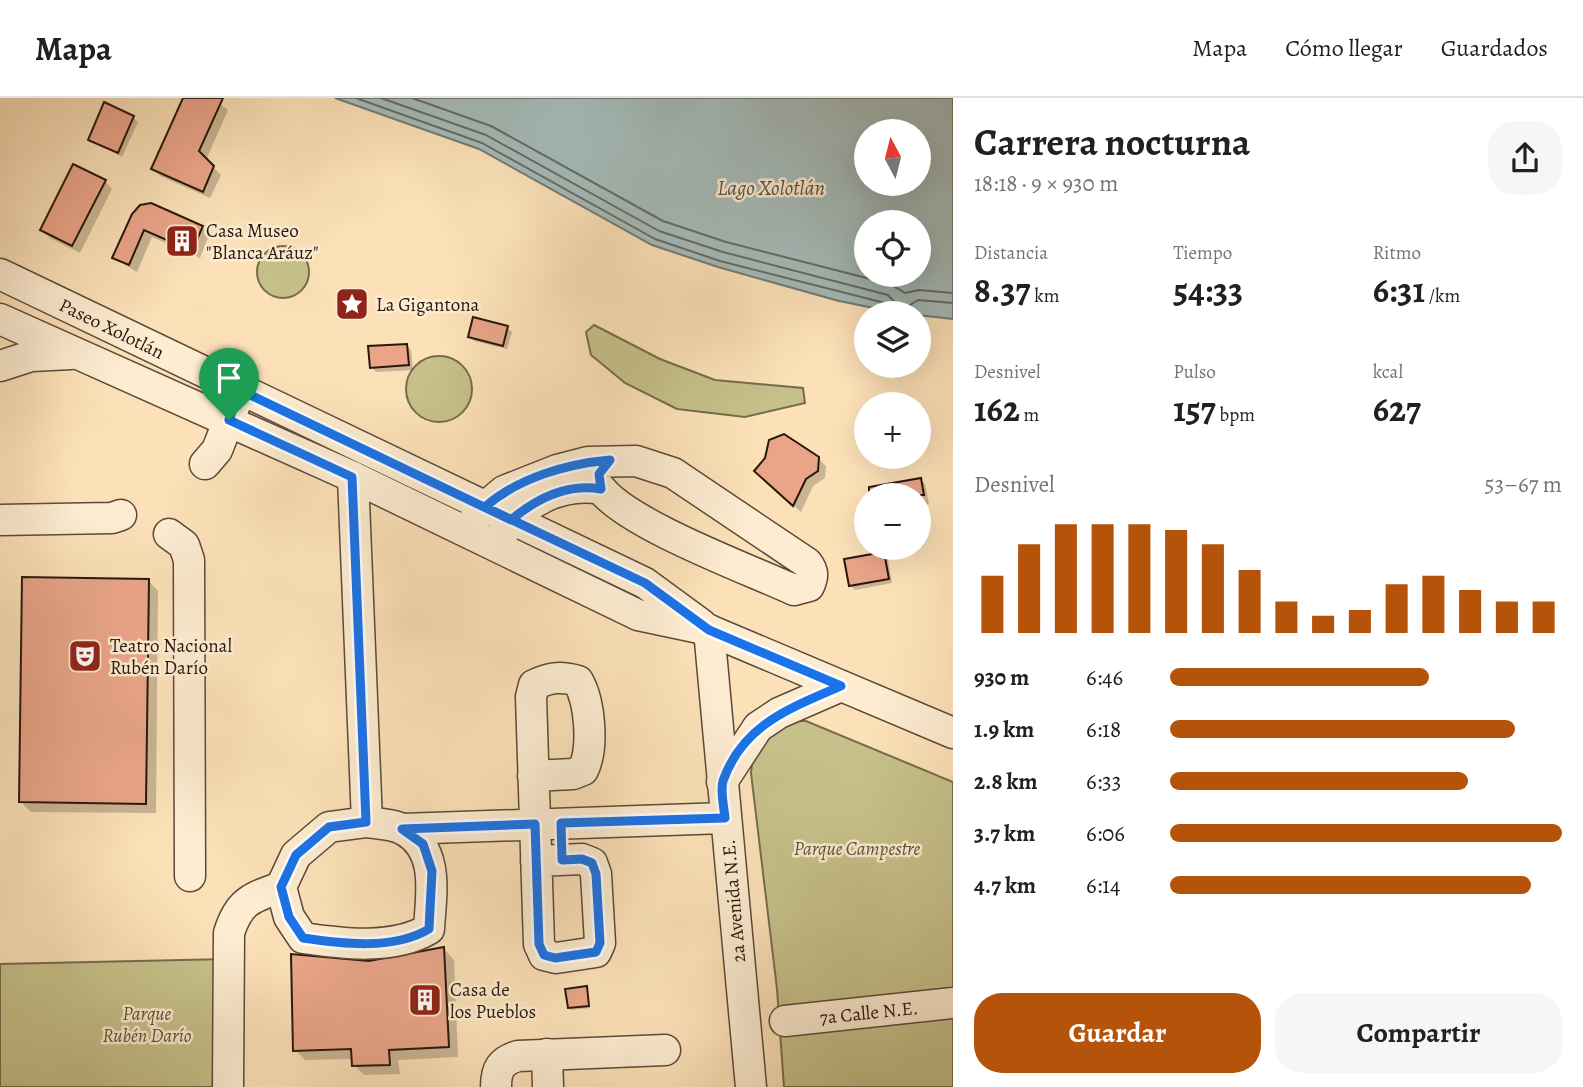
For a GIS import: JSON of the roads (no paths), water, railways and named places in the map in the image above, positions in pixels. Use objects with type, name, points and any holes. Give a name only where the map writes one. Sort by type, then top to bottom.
[{"type":"street","name":"Paseo Xolotlán","points":[[0,274],[645,583],[709,630]]},
{"type":"street","name":"Paseo Xolotlán","points":[[0,318],[352,477],[638,615],[709,630],[953,733]]},
{"type":"street","points":[[0,366],[31,356],[79,354]]},
{"type":"street","points":[[205,464],[217,450],[240,390]]},
{"type":"street","points":[[466,531],[485,507],[504,491],[532,479],[574,465],[610,460],[636,461],[673,473],[807,563],[813,570],[809,586],[794,590],[636,517],[610,501],[601,489],[599,474],[610,460]]},
{"type":"street","points":[[352,477],[366,822]]},
{"type":"street","points":[[495,545],[511,520],[531,505],[559,491],[587,487],[601,489]]},
{"type":"street","points":[[0,520],[112,518],[121,515]]},
{"type":"street","points":[[169,534],[184,545],[189,559],[190,876]]},
{"type":"street","name":"2a Avenida N.E.","points":[[709,630],[751,1087]]},
{"type":"street","points":[[722,782],[758,727],[779,713],[841,686]]},
{"type":"street","points":[[533,776],[548,823],[549,860]]},
{"type":"street","points":[[402,829],[423,844],[432,871],[429,929],[411,940],[339,943],[303,938],[289,917],[281,887],[296,855],[329,827],[366,822],[402,829],[725,818]]},
{"type":"street","points":[[228,1087],[229,933],[235,914],[249,899],[281,887]]},
{"type":"street","name":"7a Calle N.E.","points":[[785,1021],[953,1003]]},
{"type":"street","points":[[496,1087],[499,1067],[506,1060],[547,1054],[665,1050]]},
{"type":"street","points":[[547,1054],[548,1087]]},
{"type":"water","name":"Lago Xolotlán","points":[[335,98],[953,98],[953,319],[931,317],[931,301],[854,301],[854,304],[839,301],[718,267],[652,245],[479,149]]},
{"type":"place","name":"Casa Museo \"Blanca Aráuz\"","points":[[182,241]]},
{"type":"place","name":"La Gigantona","points":[[352,304]]},
{"type":"place","name":"Teatro Nacional Rubén Darío","points":[[85,656]]},
{"type":"place","name":"Casa de los Pueblos","points":[[425,1000]]},
{"type":"park label","name":"Parque Campestre","points":[[857,848]]},
{"type":"park label","name":"Parque Rubén Darío","points":[[147,1024]]}]
